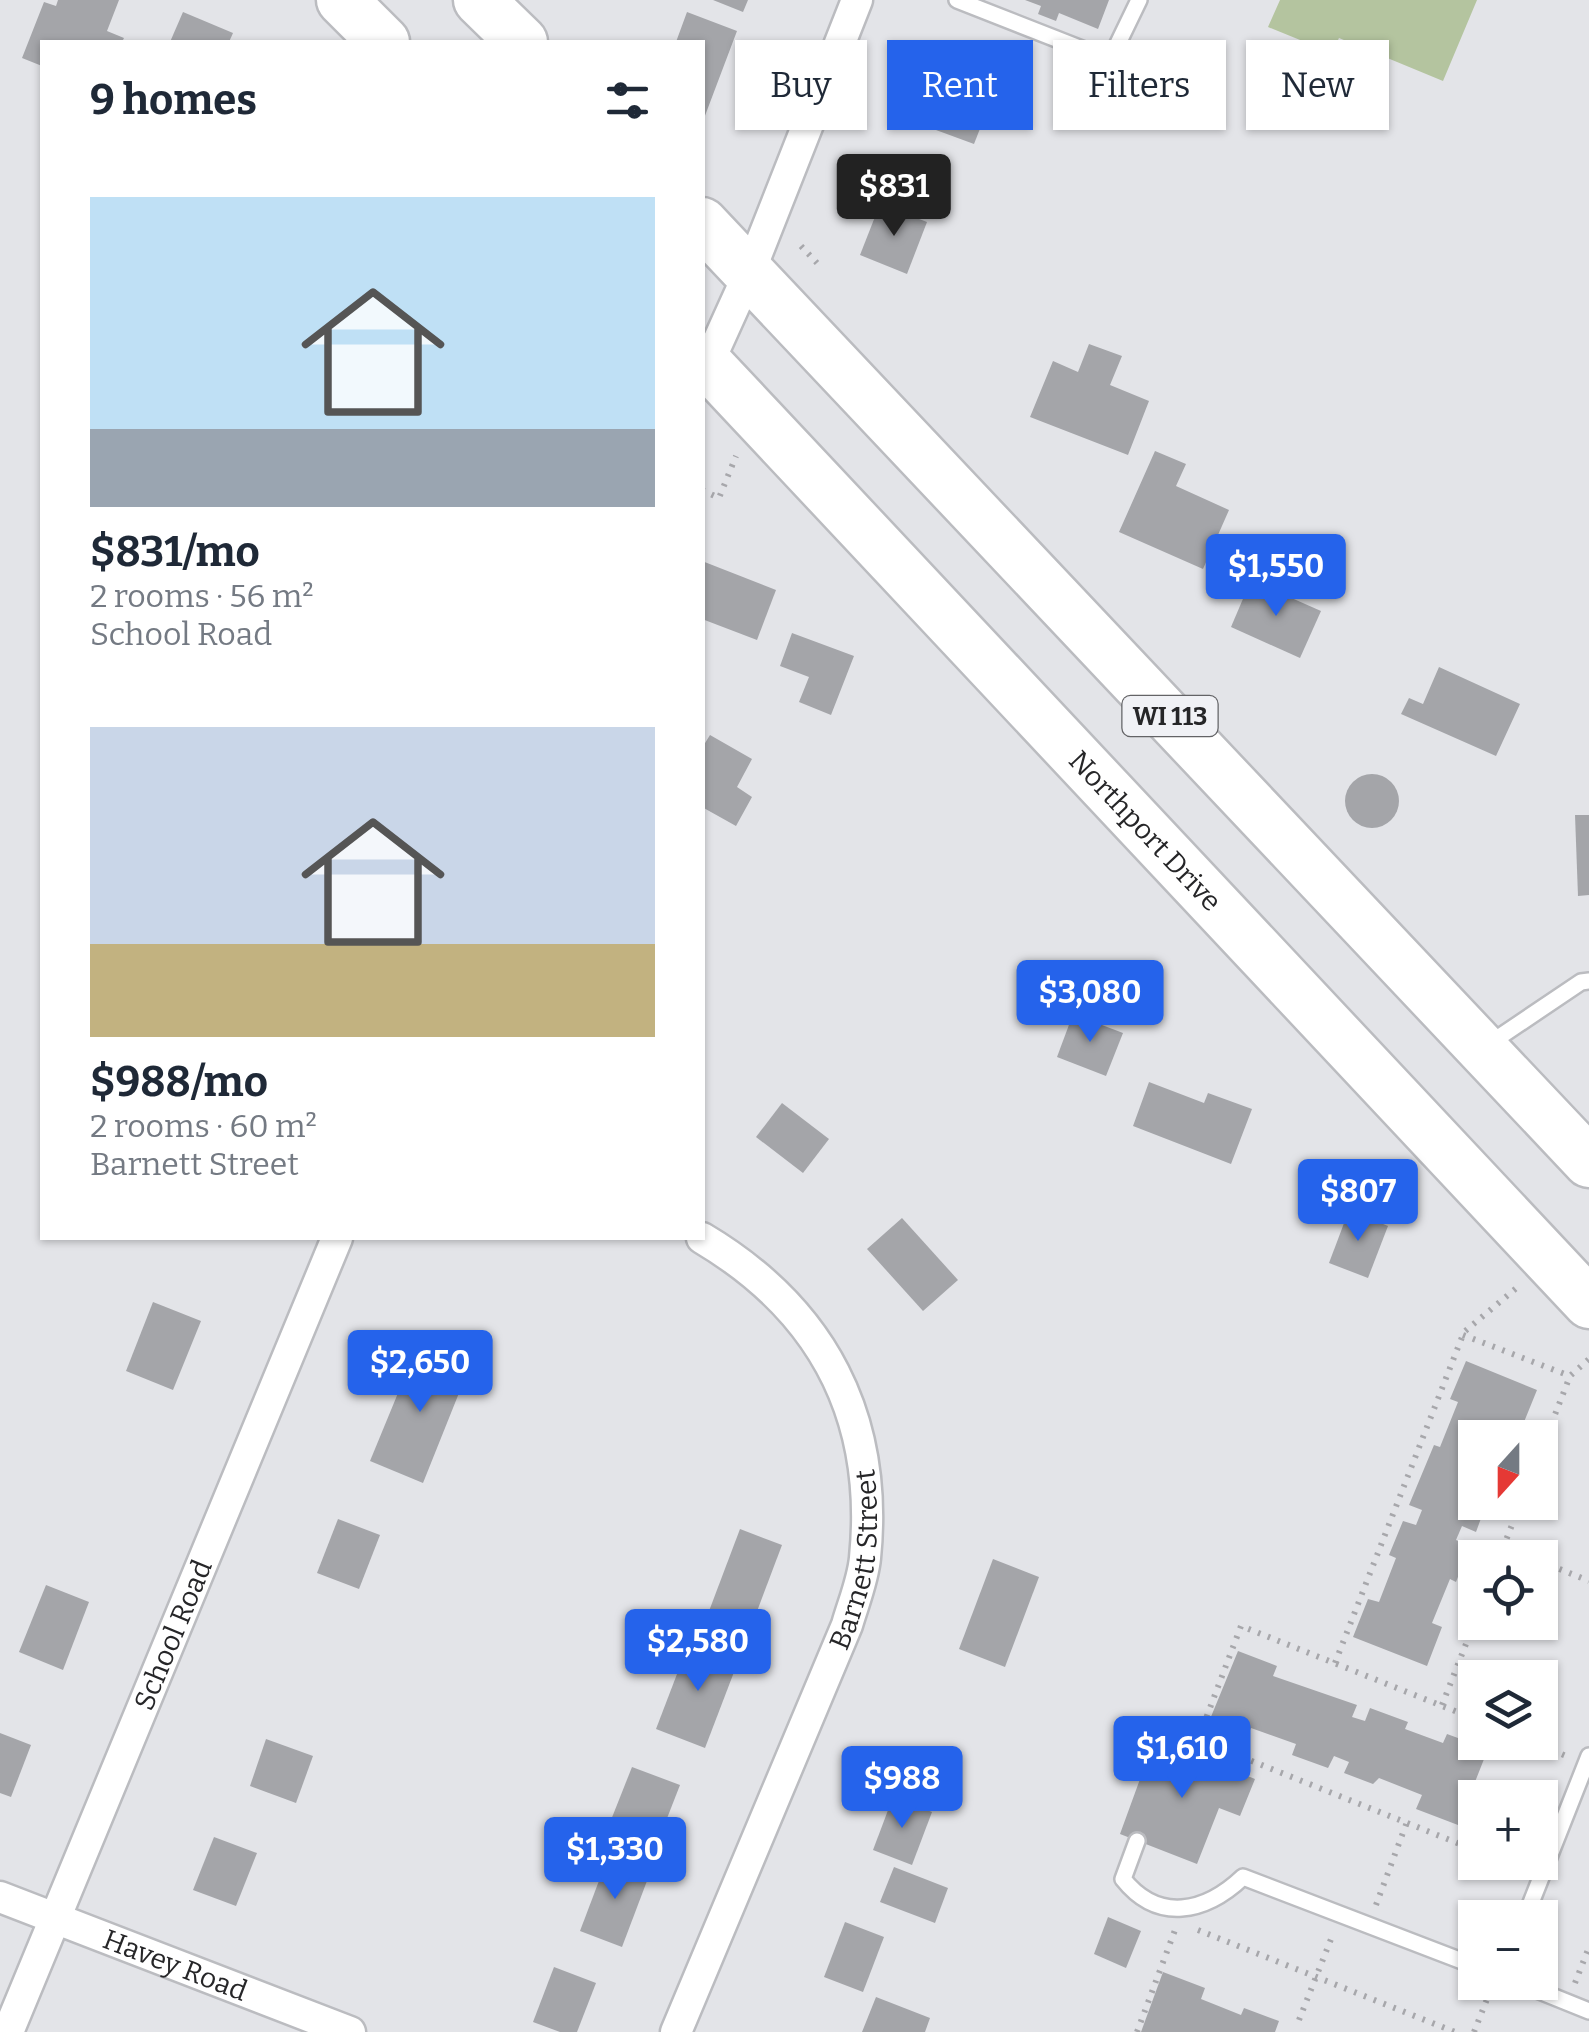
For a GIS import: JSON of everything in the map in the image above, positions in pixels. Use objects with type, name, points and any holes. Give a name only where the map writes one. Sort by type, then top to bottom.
[{"type":"main road","points":[[342,0],[382,40]]},
{"type":"main road","points":[[479,0],[520,40]]},
{"type":"main road","name":"WI 113","points":[[705,227],[1589,1162]]},
{"type":"main road","name":"Northport Drive","points":[[705,367],[1589,1303]]},
{"type":"street","points":[[705,364],[750,271],[857,0]]},
{"type":"street","name":"School Road","points":[[8,2032],[337,1240]]},
{"type":"street","name":"Barnett Street","points":[[676,2032],[847,1625],[865,1562],[863,1463],[846,1390],[802,1322],[766,1282],[705,1240]]},
{"type":"street","name":"Havey Road","points":[[0,1897],[350,2032]]},
{"type":"lane","points":[[958,0],[1110,60],[1139,0]]},
{"type":"lane","points":[[1482,1049],[1586,979]]},
{"type":"lane","points":[[1531,1900],[1587,1760]]},
{"type":"lane","points":[[1137,1841],[1123,1879],[1138,1899],[1158,1908],[1181,1915],[1223,1896],[1243,1877],[1458,1959]]},
{"type":"lane","points":[[1558,1998],[1589,2010]]},
{"type":"path","points":[[802,246],[817,263]]},
{"type":"path","points":[[705,491],[719,498],[737,454]]},
{"type":"path","points":[[1335,1663],[1463,1335],[1530,1276]]},
{"type":"path","points":[[1463,1335],[1570,1376]]},
{"type":"path","points":[[1553,1420],[1570,1376],[1589,1359]]},
{"type":"path","points":[[1558,1568],[1589,1581]]},
{"type":"path","points":[[1458,1712],[1241,1626],[1205,1721],[1214,1746],[1458,1843]]},
{"type":"path","points":[[1442,1706],[1468,1640]]},
{"type":"path","points":[[1558,1750],[1587,1760]]},
{"type":"path","points":[[1368,1925],[1407,1822]]},
{"type":"path","points":[[1137,2032],[1181,1915],[1316,1977],[1455,2032]]},
{"type":"path","points":[[1299,2020],[1341,1915]]},
{"type":"path","points":[[1568,2002],[1589,1947]]},
{"type":"path","points":[[1474,2032],[1487,2000]]},
{"type":"green space","points":[[1280,0],[1477,0],[1443,81],[1389,59],[1389,40],[1300,40],[1268,27]]},
{"type":"building","points":[[58,0],[119,0],[107,31],[124,38],[40,40],[40,65],[22,58],[44,2],[56,6]]},
{"type":"building","points":[[713,0],[748,0],[743,12]]},
{"type":"building","points":[[1025,0],[1109,0],[1098,29],[1059,13],[1056,21],[1038,14],[1041,6]]},
{"type":"building","points":[[183,12],[233,33],[230,40],[171,40]]},
{"type":"building","points":[[687,12],[737,31],[705,116],[705,40],[677,40]]},
{"type":"building","points":[[936,130],[979,130],[974,144]]},
{"type":"building","points":[[880,204],[927,222],[907,274],[860,255]]},
{"type":"building","points":[[1089,344],[1122,356],[1110,385],[1149,401],[1128,455],[1030,417],[1053,361],[1078,372]]},
{"type":"building","points":[[1155,451],[1186,464],[1176,486],[1229,510],[1203,569],[1119,532]]},
{"type":"building","points":[[705,562],[776,590],[757,640],[705,620]]},
{"type":"building","points":[[1251,580],[1321,611],[1300,658],[1231,627]]},
{"type":"building","points":[[792,633],[854,656],[831,715],[799,702],[809,677],[780,666]]},
{"type":"building","points":[[1439,667],[1520,704],[1496,756],[1401,714],[1409,698],[1423,704]]},
{"type":"building","points":[[710,735],[752,759],[737,787],[752,797],[736,826],[705,809],[705,743]]},
{"type":"building","points":[[1372,774],[1391,782],[1399,801],[1391,820],[1372,828],[1353,820],[1345,801],[1353,782]]},
{"type":"building","points":[[1575,815],[1589,815],[1589,895],[1578,896]]},
{"type":"building","points":[[1073,1014],[1123,1033],[1106,1076],[1057,1057]]},
{"type":"building","points":[[1149,1082],[1204,1103],[1208,1093],[1252,1109],[1231,1164],[1133,1126]]},
{"type":"building","points":[[782,1103],[829,1139],[803,1173],[756,1137]]},
{"type":"building","points":[[1349,1210],[1388,1226],[1368,1278],[1329,1263]]},
{"type":"building","points":[[902,1218],[958,1280],[923,1311],[867,1249]]},
{"type":"building","points":[[153,1302],[201,1321],[173,1390],[126,1371]]},
{"type":"building","points":[[417,1347],[469,1368],[423,1483],[370,1461]]},
{"type":"building","points":[[1466,1361],[1537,1390],[1525,1420],[1458,1420],[1458,1520],[1480,1520],[1476,1532],[1462,1526],[1456,1540],[1458,1577],[1456,1582],[1450,1579],[1432,1623],[1442,1627],[1427,1666],[1353,1637],[1368,1599],[1379,1602],[1396,1558],[1389,1555],[1403,1521],[1416,1525],[1422,1510],[1409,1505],[1434,1445],[1440,1447],[1458,1402],[1450,1399]]},
{"type":"building","points":[[338,1519],[380,1535],[359,1589],[317,1573]]},
{"type":"building","points":[[740,1529],[782,1545],[748,1635],[706,1619]]},
{"type":"building","points":[[993,1559],[1039,1577],[1005,1667],[959,1649]]},
{"type":"building","points":[[46,1585],[89,1602],[63,1670],[19,1652]]},
{"type":"building","points":[[690,1640],[739,1659],[705,1748],[656,1729]]},
{"type":"building","points":[[1238,1651],[1277,1666],[1273,1676],[1357,1705],[1352,1717],[1365,1721],[1370,1708],[1408,1722],[1405,1729],[1443,1743],[1447,1734],[1458,1738],[1458,1760],[1484,1760],[1476,1780],[1458,1780],[1458,1825],[1416,1809],[1422,1795],[1379,1778],[1373,1784],[1344,1773],[1349,1762],[1334,1756],[1328,1768],[1292,1755],[1296,1744],[1251,1728],[1246,1740],[1208,1724]]},
{"type":"building","points":[[0,1733],[31,1745],[11,1797],[0,1793]]},
{"type":"building","points":[[1155,1738],[1255,1779],[1240,1816],[1219,1808],[1197,1864],[1120,1834]]},
{"type":"building","points":[[266,1739],[313,1756],[296,1803],[250,1786]]},
{"type":"building","points":[[632,1767],[680,1785],[657,1844],[609,1825]]},
{"type":"building","points":[[893,1797],[932,1812],[912,1865],[873,1850]]},
{"type":"building","points":[[214,1837],[257,1853],[236,1906],[193,1890]]},
{"type":"building","points":[[608,1857],[650,1873],[622,1947],[580,1931]]},
{"type":"building","points":[[894,1867],[948,1888],[935,1923],[880,1902]]},
{"type":"building","points":[[1108,1917],[1141,1931],[1126,1968],[1094,1954]]},
{"type":"building","points":[[845,1922],[884,1937],[863,1992],[824,1977]]},
{"type":"building","points":[[554,1967],[596,1983],[577,2032],[560,2032],[533,2022]]},
{"type":"building","points":[[1163,1972],[1205,1988],[1201,1999],[1241,2015],[1244,2008],[1279,2021],[1275,2032],[1141,2032]]},
{"type":"building","points":[[876,1997],[930,2018],[925,2032],[862,2032]]}]
